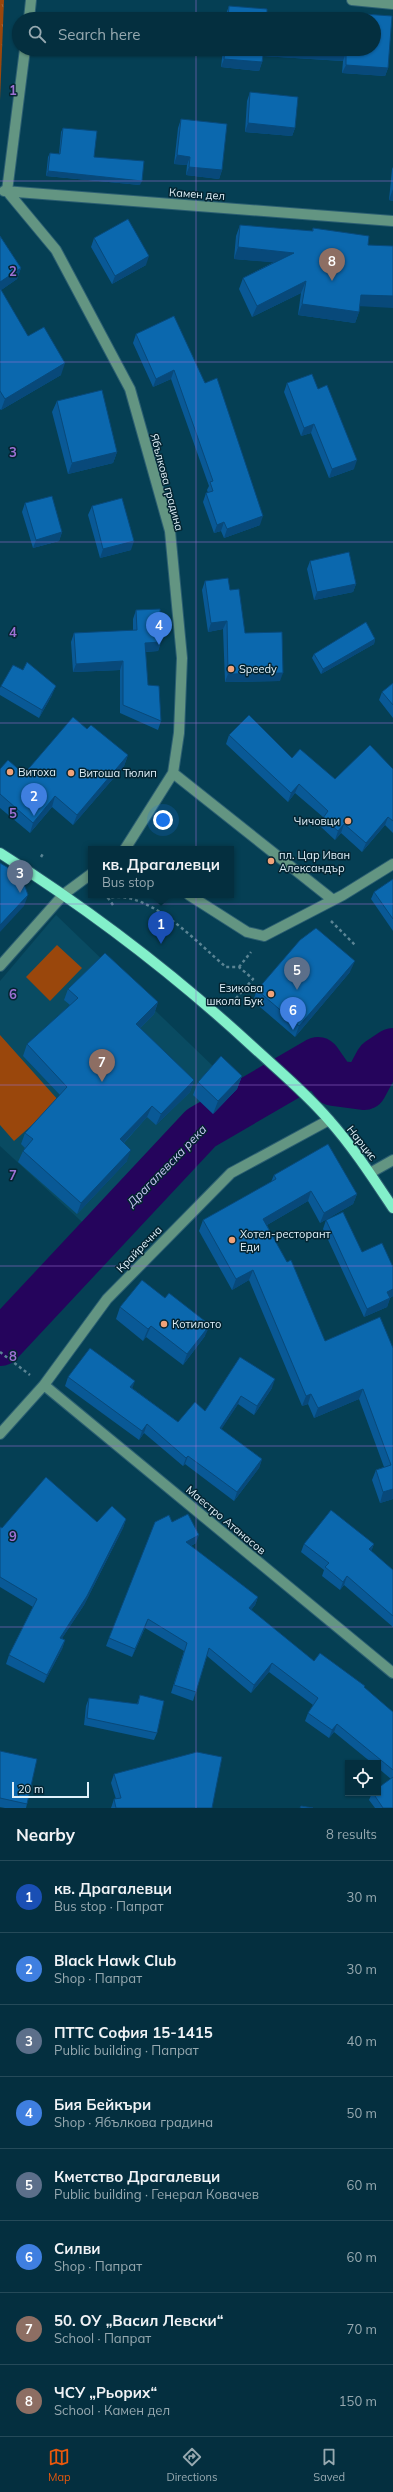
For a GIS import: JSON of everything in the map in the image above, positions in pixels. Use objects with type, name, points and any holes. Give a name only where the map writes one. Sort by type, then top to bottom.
[{"type":"main road","name":"Нарцис","points":[[0,853],[64,894],[193,992],[307,1097],[329,1120],[370,1173],[393,1208]]},
{"type":"street","points":[[30,12],[31,0]]},
{"type":"street","points":[[352,0],[393,4]]},
{"type":"street","points":[[3,191],[24,56]]},
{"type":"street","name":"Камен дел","points":[[3,191],[393,221]]},
{"type":"street","name":"Ябълкова градина","points":[[3,191],[56,250],[132,396],[170,531],[182,658],[179,733],[173,773],[127,846]]},
{"type":"street","points":[[173,773],[333,900]]},
{"type":"street","points":[[194,898],[256,936],[264,936],[333,900],[393,864]]},
{"type":"street","points":[[0,966],[64,894],[88,876]]},
{"type":"street","name":"Крайречна","points":[[0,1434],[44,1385],[108,1299],[231,1173],[329,1120]]},
{"type":"street","points":[[370,1173],[393,1160]]},
{"type":"street","name":"Маестро Атанасов","points":[[44,1385],[393,1673]]},
{"type":"path","points":[[39,859],[44,852]]},
{"type":"path","points":[[124,898],[144,902],[165,916],[226,967],[239,967],[253,979],[234,1001]]},
{"type":"path","points":[[318,908],[355,945]]},
{"type":"path","points":[[0,1352],[18,1365]]},
{"type":"shaded area","points":[[56,915],[217,1070],[213,1114],[94,1233],[0,1146],[0,981]]},
{"type":"green space","points":[[0,0],[4,0],[0,100]]},
{"type":"green space","points":[[57,945],[82,968],[50,1001],[26,977]]},
{"type":"green space","points":[[0,1035],[59,1101],[14,1141],[0,1125]]},
{"type":"building","points":[[229,6],[267,9],[267,12],[229,12]]},
{"type":"building","points":[[381,15],[392,16],[388,68],[346,65],[346,56],[381,56]]},
{"type":"building","points":[[224,56],[263,56],[262,62],[224,59]]},
{"type":"building","points":[[250,92],[298,97],[295,128],[248,123]]},
{"type":"building","points":[[181,119],[227,124],[222,170],[189,167],[190,157],[177,155]]},
{"type":"building","points":[[63,128],[97,131],[94,157],[144,161],[142,181],[48,171],[50,153],[60,154]]},
{"type":"building","points":[[128,219],[149,256],[115,276],[94,238]]},
{"type":"building","points":[[240,225],[313,231],[313,228],[369,236],[368,245],[393,246],[393,296],[361,295],[359,312],[302,304],[306,281],[257,306],[243,278],[294,253],[238,247]]},
{"type":"building","points":[[0,236],[21,268],[0,282]]},
{"type":"building","points":[[0,288],[28,336],[44,327],[65,363],[5,399],[0,391]]},
{"type":"building","points":[[174,316],[205,383],[217,378],[263,516],[227,529],[224,522],[217,525],[206,493],[213,491],[210,482],[213,481],[174,370],[156,379],[136,334]]},
{"type":"building","points":[[312,374],[318,389],[327,385],[357,460],[332,469],[314,424],[304,428],[287,383]]},
{"type":"building","points":[[102,390],[117,452],[72,463],[57,401]]},
{"type":"building","points":[[52,496],[62,532],[36,540],[25,503]]},
{"type":"building","points":[[122,498],[134,541],[103,549],[92,506]]},
{"type":"building","points":[[349,552],[356,584],[317,592],[310,561]]},
{"type":"building","points":[[228,578],[230,590],[239,589],[245,633],[282,632],[283,673],[228,674],[227,621],[211,623],[205,581]]},
{"type":"building","points":[[160,609],[161,642],[145,643],[148,685],[159,686],[161,721],[123,705],[123,661],[76,664],[74,633],[137,630],[136,610]]},
{"type":"building","points":[[366,622],[375,639],[323,669],[314,654]]},
{"type":"building","points":[[27,662],[56,686],[42,710],[1,686],[13,665],[23,670]]},
{"type":"building","points":[[393,683],[393,705],[382,692]]},
{"type":"building","points":[[249,715],[292,758],[300,749],[335,779],[370,745],[393,769],[393,821],[388,817],[366,843],[344,824],[338,831],[323,818],[328,811],[299,784],[291,793],[229,735]]},
{"type":"building","points":[[73,717],[87,729],[91,725],[128,755],[77,815],[55,796],[33,823],[0,794],[0,769],[8,760],[24,774]]},
{"type":"building","points":[[0,863],[21,875],[28,895],[0,925]]},
{"type":"building","points":[[393,879],[393,919],[374,892]]},
{"type":"building","points":[[316,928],[355,961],[299,1026],[257,990],[300,940]]},
{"type":"building","points":[[105,953],[158,1002],[136,1024],[194,1080],[161,1114],[152,1106],[120,1139],[131,1150],[81,1203],[23,1151],[33,1139],[25,1133],[67,1087],[27,1044],[78,998],[68,989]]},
{"type":"building","points":[[221,1056],[242,1076],[218,1101],[198,1082]]},
{"type":"building","points":[[328,1144],[357,1194],[324,1213],[311,1191],[263,1219],[287,1262],[291,1260],[325,1341],[380,1317],[393,1348],[393,1489],[383,1492],[376,1470],[391,1465],[363,1389],[318,1408],[311,1394],[306,1396],[253,1270],[236,1279],[203,1220],[276,1179],[274,1175]]},
{"type":"building","points":[[343,1212],[362,1252],[382,1243],[393,1267],[393,1289],[387,1292],[390,1298],[367,1309],[326,1220]]},
{"type":"building","points":[[142,1280],[165,1298],[169,1293],[210,1325],[187,1354],[151,1326],[148,1329],[120,1307]]},
{"type":"building","points":[[90,1348],[135,1381],[130,1387],[178,1422],[195,1402],[205,1411],[240,1357],[275,1379],[257,1406],[241,1396],[220,1428],[262,1459],[237,1492],[188,1456],[186,1458],[147,1424],[142,1431],[68,1377]]},
{"type":"building","points":[[46,1477],[97,1522],[112,1506],[126,1519],[87,1596],[60,1638],[65,1640],[47,1675],[9,1655],[37,1599],[0,1577],[0,1527],[2,1528]]},
{"type":"building","points":[[331,1510],[374,1544],[369,1549],[393,1570],[393,1616],[347,1576],[343,1582],[325,1567],[329,1563],[304,1544]]},
{"type":"building","points":[[188,1514],[199,1535],[186,1542],[258,1597],[249,1608],[314,1661],[320,1653],[365,1686],[364,1687],[393,1712],[393,1770],[337,1724],[332,1730],[308,1713],[318,1698],[272,1663],[254,1685],[209,1648],[196,1692],[174,1685],[187,1643],[148,1619],[135,1649],[109,1638],[155,1522],[169,1515],[172,1522]]},
{"type":"building","points":[[140,1695],[164,1701],[157,1733],[87,1718],[89,1698],[138,1704]]},
{"type":"building","points":[[0,1751],[37,1759],[27,1804],[0,1798]]},
{"type":"building","points":[[197,1752],[222,1757],[212,1808],[116,1808],[114,1799],[121,1798],[114,1774]]},
{"type":"building","points":[[393,1777],[393,1808],[383,1808],[375,1796],[381,1796],[381,1786]]},
{"type":"building","points":[[301,1806],[313,1808],[300,1808]]},
{"type":"waterway","name":"Драгалевска река","points":[[0,1343],[201,1128],[318,1060],[334,1083],[364,1087],[378,1061],[393,1051]]},
{"type":"place","name":"ЧСУ „Рьорих“","points":[[332,281]]},
{"type":"place","name":"Бия Бейкъри","points":[[159,645]]},
{"type":"place","name":"Speedy","points":[[231,669]]},
{"type":"place","name":"Витоха","points":[[10,772]]},
{"type":"place","name":"Витоша Тюлип","points":[[71,773]]},
{"type":"place","name":"Black Hawk Club","points":[[34,816]]},
{"type":"place","name":"Чичовци","points":[[348,821]]},
{"type":"place","name":"пл. Цар Иван Александър","points":[[271,861]]},
{"type":"place","name":"ПТТС София 15-1415","points":[[20,893]]},
{"type":"place","name":"кв. Драгалевци","points":[[161,944]]},
{"type":"place","name":"Кметство Драгалевци","points":[[297,990]]},
{"type":"place","name":"Езикова школа Бук","points":[[271,994]]},
{"type":"place","name":"Силви","points":[[293,1030]]},
{"type":"place","name":"50. ОУ „Васил Левски“","points":[[102,1082]]},
{"type":"place","name":"Хотел-ресторант Еди","points":[[232,1240]]},
{"type":"place","name":"Котилото","points":[[164,1324]]}]
